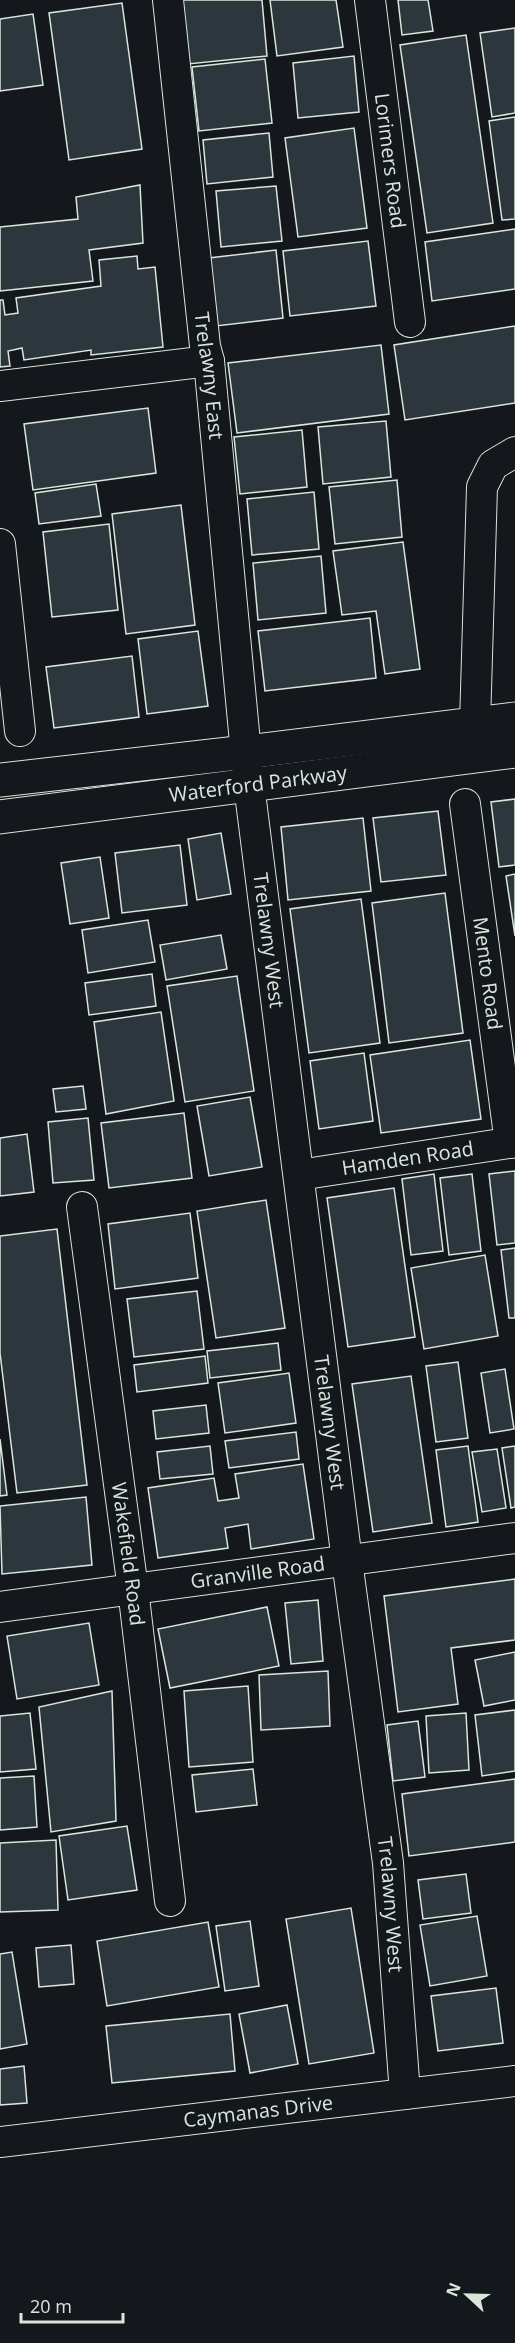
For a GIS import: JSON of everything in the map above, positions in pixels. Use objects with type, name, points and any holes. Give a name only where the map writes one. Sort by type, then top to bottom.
[{"type":"street","name":"Trelawny East","points":[[168,0],[205,346],[209,361],[246,752]]},
{"type":"street","name":"Lorimers Road","points":[[370,0],[410,322]]},
{"type":"street","points":[[0,386],[209,361]]},
{"type":"street","points":[[475,724],[482,487],[493,465],[515,452]]},
{"type":"street","points":[[0,544],[20,730]]},
{"type":"street","name":"Waterford Parkway","points":[[0,780],[515,719]]},
{"type":"street","name":"Waterford Parkway","points":[[0,817],[515,751]]},
{"type":"street","name":"Trelawny West","points":[[246,752],[347,1561],[388,1863],[405,2094]]},
{"type":"street","name":"Mento Road","points":[[465,804],[512,1143]]},
{"type":"street","name":"Hamden Road","points":[[299,1175],[512,1143]]},
{"type":"street","name":"Wakefield Road","points":[[82,1207],[133,1590],[170,1901]]},
{"type":"street","name":"Granville Road","points":[[0,1607],[515,1538]]},
{"type":"street","name":"Caymanas Drive","points":[[0,2142],[515,2080]]},
{"type":"building","points":[[181,0],[262,0],[267,56],[188,64]]},
{"type":"building","points":[[270,0],[336,0],[343,47],[277,56]]},
{"type":"building","points":[[398,0],[428,0],[433,31],[402,35]]},
{"type":"building","points":[[122,3],[142,149],[69,160],[49,13]]},
{"type":"building","points":[[33,14],[43,85],[0,91],[0,19]]},
{"type":"building","points":[[515,28],[515,113],[492,117],[480,33]]},
{"type":"building","points":[[466,35],[493,223],[427,233],[400,45]]},
{"type":"building","points":[[354,56],[359,112],[298,118],[293,63]]},
{"type":"building","points":[[265,59],[272,123],[199,131],[192,67]]},
{"type":"building","points":[[515,117],[515,219],[502,220],[489,121]]},
{"type":"building","points":[[354,128],[367,228],[298,237],[285,138]]},
{"type":"building","points":[[269,133],[273,177],[207,184],[203,140]]},
{"type":"building","points":[[140,185],[143,243],[89,250],[93,281],[0,291],[0,227],[78,219],[76,197]]},
{"type":"building","points":[[276,186],[282,241],[221,247],[216,191]]},
{"type":"building","points":[[515,229],[515,289],[432,301],[425,242]]},
{"type":"building","points":[[368,241],[376,306],[290,316],[283,251]]},
{"type":"building","points":[[276,250],[283,318],[216,326],[209,258]]},
{"type":"building","points":[[137,256],[138,269],[155,267],[163,347],[91,355],[91,350],[24,360],[22,348],[8,351],[10,366],[0,367],[0,300],[3,300],[5,315],[18,313],[16,298],[101,286],[99,260]]},
{"type":"building","points":[[515,326],[515,403],[405,420],[394,345]]},
{"type":"building","points":[[381,345],[389,414],[237,433],[228,363]]},
{"type":"building","points":[[148,408],[156,473],[33,490],[24,424]]},
{"type":"building","points":[[386,421],[391,477],[323,484],[318,427]]},
{"type":"building","points":[[302,430],[307,487],[240,494],[234,437]]},
{"type":"building","points":[[397,480],[402,537],[335,544],[329,487]]},
{"type":"building","points":[[96,484],[101,516],[39,524],[35,493]]},
{"type":"building","points":[[314,492],[319,549],[252,555],[247,499]]},
{"type":"building","points":[[181,505],[195,625],[126,634],[112,514]]},
{"type":"building","points":[[109,524],[118,610],[52,617],[43,532]]},
{"type":"building","points":[[403,542],[420,669],[385,674],[376,611],[342,615],[333,551]]},
{"type":"building","points":[[321,556],[326,613],[258,620],[253,563]]},
{"type":"building","points":[[370,618],[376,678],[265,691],[258,631]]},
{"type":"building","points":[[198,631],[208,706],[147,714],[138,639]]},
{"type":"building","points":[[132,656],[139,717],[54,728],[46,667]]},
{"type":"building","points":[[515,799],[515,865],[499,867],[491,802]]},
{"type":"building","points":[[438,811],[446,875],[381,882],[373,818]]},
{"type":"building","points":[[363,818],[371,891],[288,900],[281,827]]},
{"type":"building","points":[[221,833],[231,894],[197,900],[188,839]]},
{"type":"building","points":[[180,845],[187,905],[122,913],[115,853]]},
{"type":"building","points":[[100,857],[109,918],[70,924],[61,863]]},
{"type":"building","points":[[515,874],[515,936],[506,876]]},
{"type":"building","points":[[445,893],[463,1033],[389,1043],[372,903]]},
{"type":"building","points":[[361,899],[380,1043],[309,1053],[290,909]]},
{"type":"building","points":[[148,920],[155,962],[88,973],[82,930]]},
{"type":"building","points":[[221,935],[227,969],[166,980],[160,945]]},
{"type":"building","points":[[152,974],[156,1006],[89,1015],[85,983]]},
{"type":"building","points":[[237,976],[254,1091],[185,1102],[167,986]]},
{"type":"building","points":[[161,1012],[174,1101],[106,1114],[94,1022]]},
{"type":"building","points":[[470,1040],[481,1119],[381,1133],[370,1055]]},
{"type":"building","points":[[364,1053],[373,1121],[319,1129],[310,1061]]},
{"type":"building","points":[[83,1086],[86,1109],[56,1112],[53,1089]]},
{"type":"building","points":[[250,1097],[262,1167],[209,1176],[197,1106]]},
{"type":"building","points":[[184,1113],[192,1178],[109,1188],[101,1123]]},
{"type":"building","points":[[88,1118],[94,1180],[53,1183],[48,1122]]},
{"type":"building","points":[[27,1134],[34,1192],[0,1196],[0,1138]]},
{"type":"building","points":[[515,1171],[515,1243],[497,1245],[489,1174]]},
{"type":"building","points":[[434,1174],[443,1251],[411,1255],[402,1179]]},
{"type":"building","points":[[472,1174],[481,1251],[449,1255],[440,1178]]},
{"type":"building","points":[[394,1188],[415,1337],[348,1347],[327,1198]]},
{"type":"building","points":[[266,1200],[285,1328],[216,1338],[197,1211]]},
{"type":"building","points":[[190,1213],[198,1278],[115,1289],[108,1224]]},
{"type":"building","points":[[57,1229],[87,1485],[17,1493],[0,1353],[0,1236]]},
{"type":"building","points":[[515,1248],[515,1318],[509,1318],[501,1250]]},
{"type":"building","points":[[485,1255],[498,1336],[424,1349],[411,1268]]},
{"type":"building","points":[[197,1291],[204,1349],[134,1357],[127,1299]]},
{"type":"building","points":[[278,1343],[281,1370],[210,1378],[207,1351]]},
{"type":"building","points":[[205,1356],[208,1383],[137,1392],[134,1365]]},
{"type":"building","points":[[458,1362],[468,1438],[436,1442],[426,1366]]},
{"type":"building","points":[[505,1369],[514,1429],[490,1433],[481,1373]]},
{"type":"building","points":[[289,1373],[296,1423],[225,1433],[218,1383]]},
{"type":"building","points":[[411,1376],[432,1523],[373,1532],[352,1384]]},
{"type":"building","points":[[206,1405],[209,1433],[156,1439],[153,1411]]},
{"type":"building","points":[[296,1432],[299,1459],[229,1468],[225,1441]]},
{"type":"building","points":[[0,1439],[7,1495],[0,1496]]},
{"type":"building","points":[[210,1446],[213,1474],[160,1479],[157,1452]]},
{"type":"building","points":[[468,1446],[478,1522],[446,1527],[436,1450]]},
{"type":"building","points":[[515,1446],[515,1507],[511,1508],[502,1448]]},
{"type":"building","points":[[497,1449],[506,1508],[482,1512],[472,1452]]},
{"type":"building","points":[[303,1464],[314,1539],[251,1549],[248,1524],[225,1528],[228,1548],[158,1558],[148,1488],[214,1478],[218,1501],[239,1498],[235,1474]]},
{"type":"building","points":[[86,1497],[92,1565],[2,1574],[0,1506]]},
{"type":"building","points":[[515,1579],[515,1640],[451,1648],[458,1704],[398,1712],[384,1596]]},
{"type":"building","points":[[318,1600],[323,1661],[291,1664],[285,1603]]},
{"type":"building","points":[[267,1607],[279,1666],[170,1688],[158,1629]]},
{"type":"building","points":[[89,1623],[99,1685],[17,1699],[7,1636]]},
{"type":"building","points":[[515,1652],[515,1700],[484,1706],[475,1660]]},
{"type":"building","points":[[328,1671],[330,1726],[261,1730],[259,1675]]},
{"type":"building","points":[[248,1686],[253,1762],[189,1767],[184,1691]]},
{"type":"building","points":[[112,1691],[116,1821],[51,1832],[39,1707]]},
{"type":"building","points":[[515,1710],[515,1771],[482,1776],[475,1715]]},
{"type":"building","points":[[30,1713],[36,1769],[0,1772],[0,1716]]},
{"type":"building","points":[[466,1713],[469,1770],[429,1773],[426,1716]]},
{"type":"building","points":[[418,1721],[425,1777],[393,1781],[387,1725]]},
{"type":"building","points":[[253,1769],[257,1805],[196,1812],[192,1775]]},
{"type":"building","points":[[34,1776],[37,1827],[0,1830],[0,1778]]},
{"type":"building","points":[[515,1779],[515,1842],[409,1856],[402,1794]]},
{"type":"building","points":[[127,1826],[137,1890],[68,1900],[59,1836]]},
{"type":"building","points":[[56,1840],[58,1910],[0,1912],[0,1843]]},
{"type":"building","points":[[466,1874],[471,1913],[423,1919],[418,1880]]},
{"type":"building","points":[[351,1908],[374,2053],[309,2064],[286,1919]]},
{"type":"building","points":[[477,1916],[487,1976],[430,1986],[420,1925]]},
{"type":"building","points":[[250,1921],[259,1986],[225,1991],[216,1926]]},
{"type":"building","points":[[208,1922],[219,1987],[107,2006],[97,1941]]},
{"type":"building","points":[[71,1945],[74,1984],[39,1987],[36,1948]]},
{"type":"building","points":[[12,1952],[27,2044],[0,2049],[0,1954]]},
{"type":"building","points":[[496,1988],[503,2043],[438,2051],[431,1996]]},
{"type":"building","points":[[287,2005],[298,2064],[250,2073],[239,2014]]},
{"type":"building","points":[[230,2014],[235,2071],[112,2083],[106,2026]]},
{"type":"building","points":[[24,2066],[27,2103],[0,2105],[0,2069]]}]
